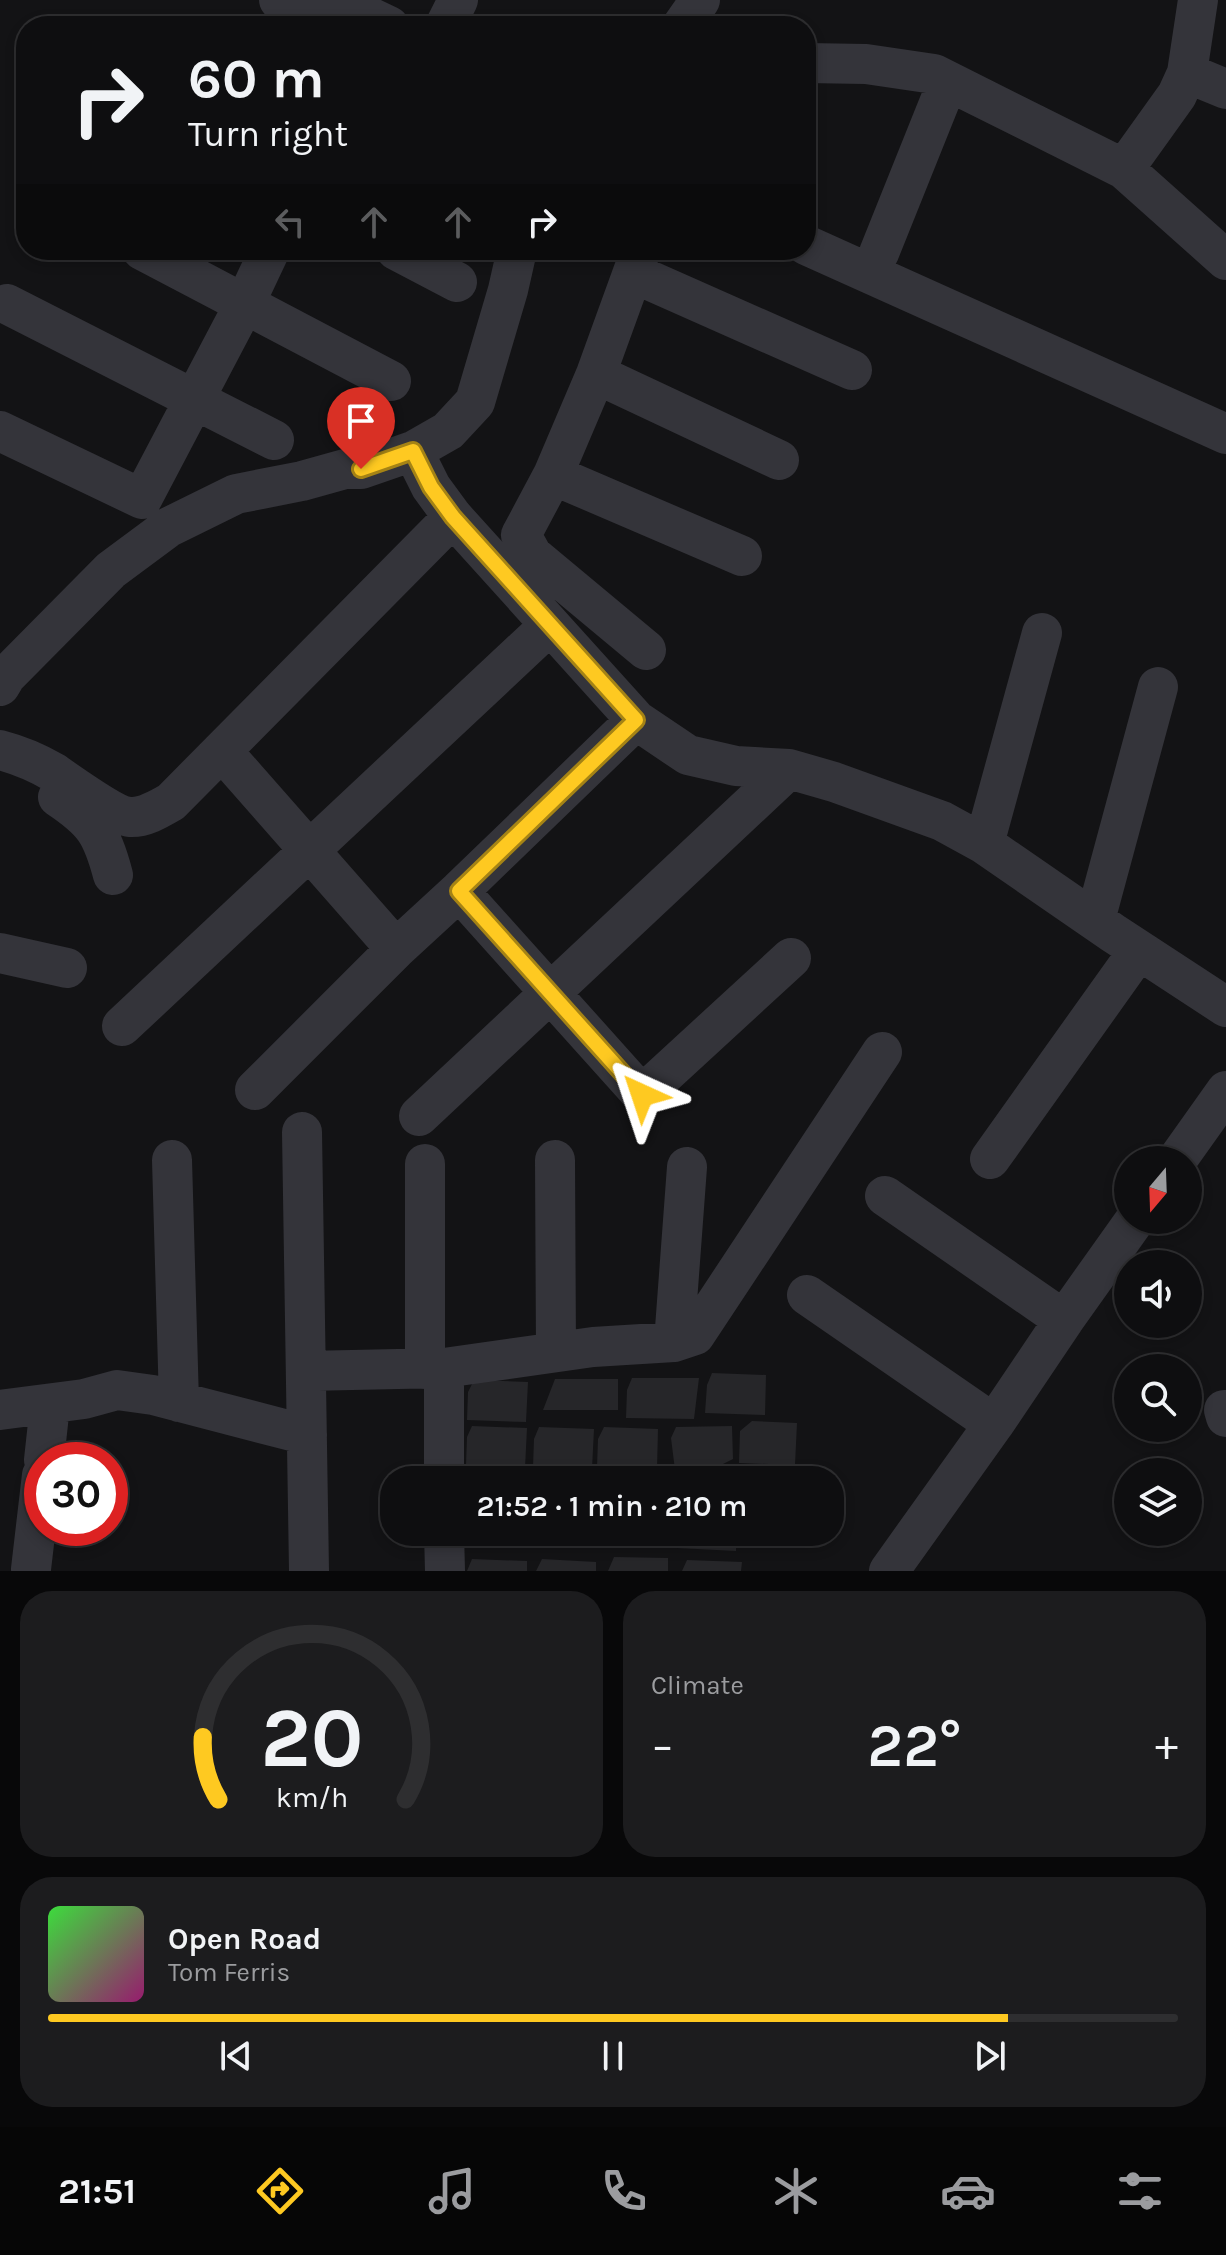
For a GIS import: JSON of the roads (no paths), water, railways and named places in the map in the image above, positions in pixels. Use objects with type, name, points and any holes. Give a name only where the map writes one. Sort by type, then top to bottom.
[{"type":"street","points":[[279,0],[313,16]]},
{"type":"street","points":[[334,0],[368,16]]},
{"type":"street","points":[[1124,169],[1177,95],[1187,73],[1198,0]]},
{"type":"street","points":[[816,63],[866,64],[934,74],[1124,169],[1226,260]]},
{"type":"street","points":[[1187,73],[1226,89]]},
{"type":"street","points":[[879,253],[948,81]]},
{"type":"street","points":[[816,225],[1226,405]]},
{"type":"street","points":[[816,250],[1226,434]]},
{"type":"street","points":[[161,260],[391,381]]},
{"type":"street","points":[[0,431],[142,499],[265,260]]},
{"type":"street","points":[[415,260],[457,282]]},
{"type":"street","points":[[0,686],[6,676],[111,570],[169,527],[236,494],[345,469],[361,469],[413,451],[448,431],[475,402],[515,260]]},
{"type":"street","points":[[646,650],[532,555],[521,535],[553,475],[596,374],[637,261],[852,370]]},
{"type":"street","points":[[7,304],[274,440]]},
{"type":"street","points":[[596,374],[779,460]]},
{"type":"street","points":[[413,451],[431,487],[453,517],[636,720],[688,755],[736,766],[789,769],[942,821],[984,844],[1226,1007]]},
{"type":"street","points":[[553,475],[742,556]]},
{"type":"street","points":[[0,750],[51,771],[127,817],[157,811],[171,802],[453,517]]},
{"type":"street","points":[[122,1026],[550,625]]},
{"type":"street","points":[[984,844],[1042,633]]},
{"type":"street","points":[[1095,920],[1158,687]]},
{"type":"street","points":[[255,1090],[396,949],[636,720]]},
{"type":"street","points":[[222,751],[396,949]]},
{"type":"street","points":[[0,763],[53,794],[94,826],[105,845],[113,875]]},
{"type":"street","points":[[419,1116],[789,769]]},
{"type":"street","points":[[459,891],[642,1095],[791,958]]},
{"type":"street","points":[[990,1159],[1139,950]]},
{"type":"street","points":[[0,953],[67,968]]},
{"type":"street","points":[[306,1371],[435,1368],[593,1347],[674,1342],[695,1335],[882,1052]]},
{"type":"street","points":[[1187,1146],[1226,1091]]},
{"type":"street","points":[[302,1132],[309,1571]]},
{"type":"street","points":[[172,1160],[179,1402]]},
{"type":"street","points":[[555,1160],[556,1352]]},
{"type":"street","points":[[425,1164],[443,1466]]},
{"type":"street","points":[[674,1342],[687,1167]]},
{"type":"street","points":[[885,1196],[1064,1320]]},
{"type":"street","points":[[889,1571],[1125,1234]]},
{"type":"street","points":[[807,1295],[994,1424]]},
{"type":"street","points":[[0,1410],[50,1405],[117,1390],[153,1395],[307,1435]]},
{"type":"street","points":[[46,1442],[50,1405]]},
{"type":"street","points":[[1226,1410],[1226,1417]]},
{"type":"street","points":[[31,1569],[34,1546]]},
{"type":"street","points":[[444,1546],[445,1571]]}]
